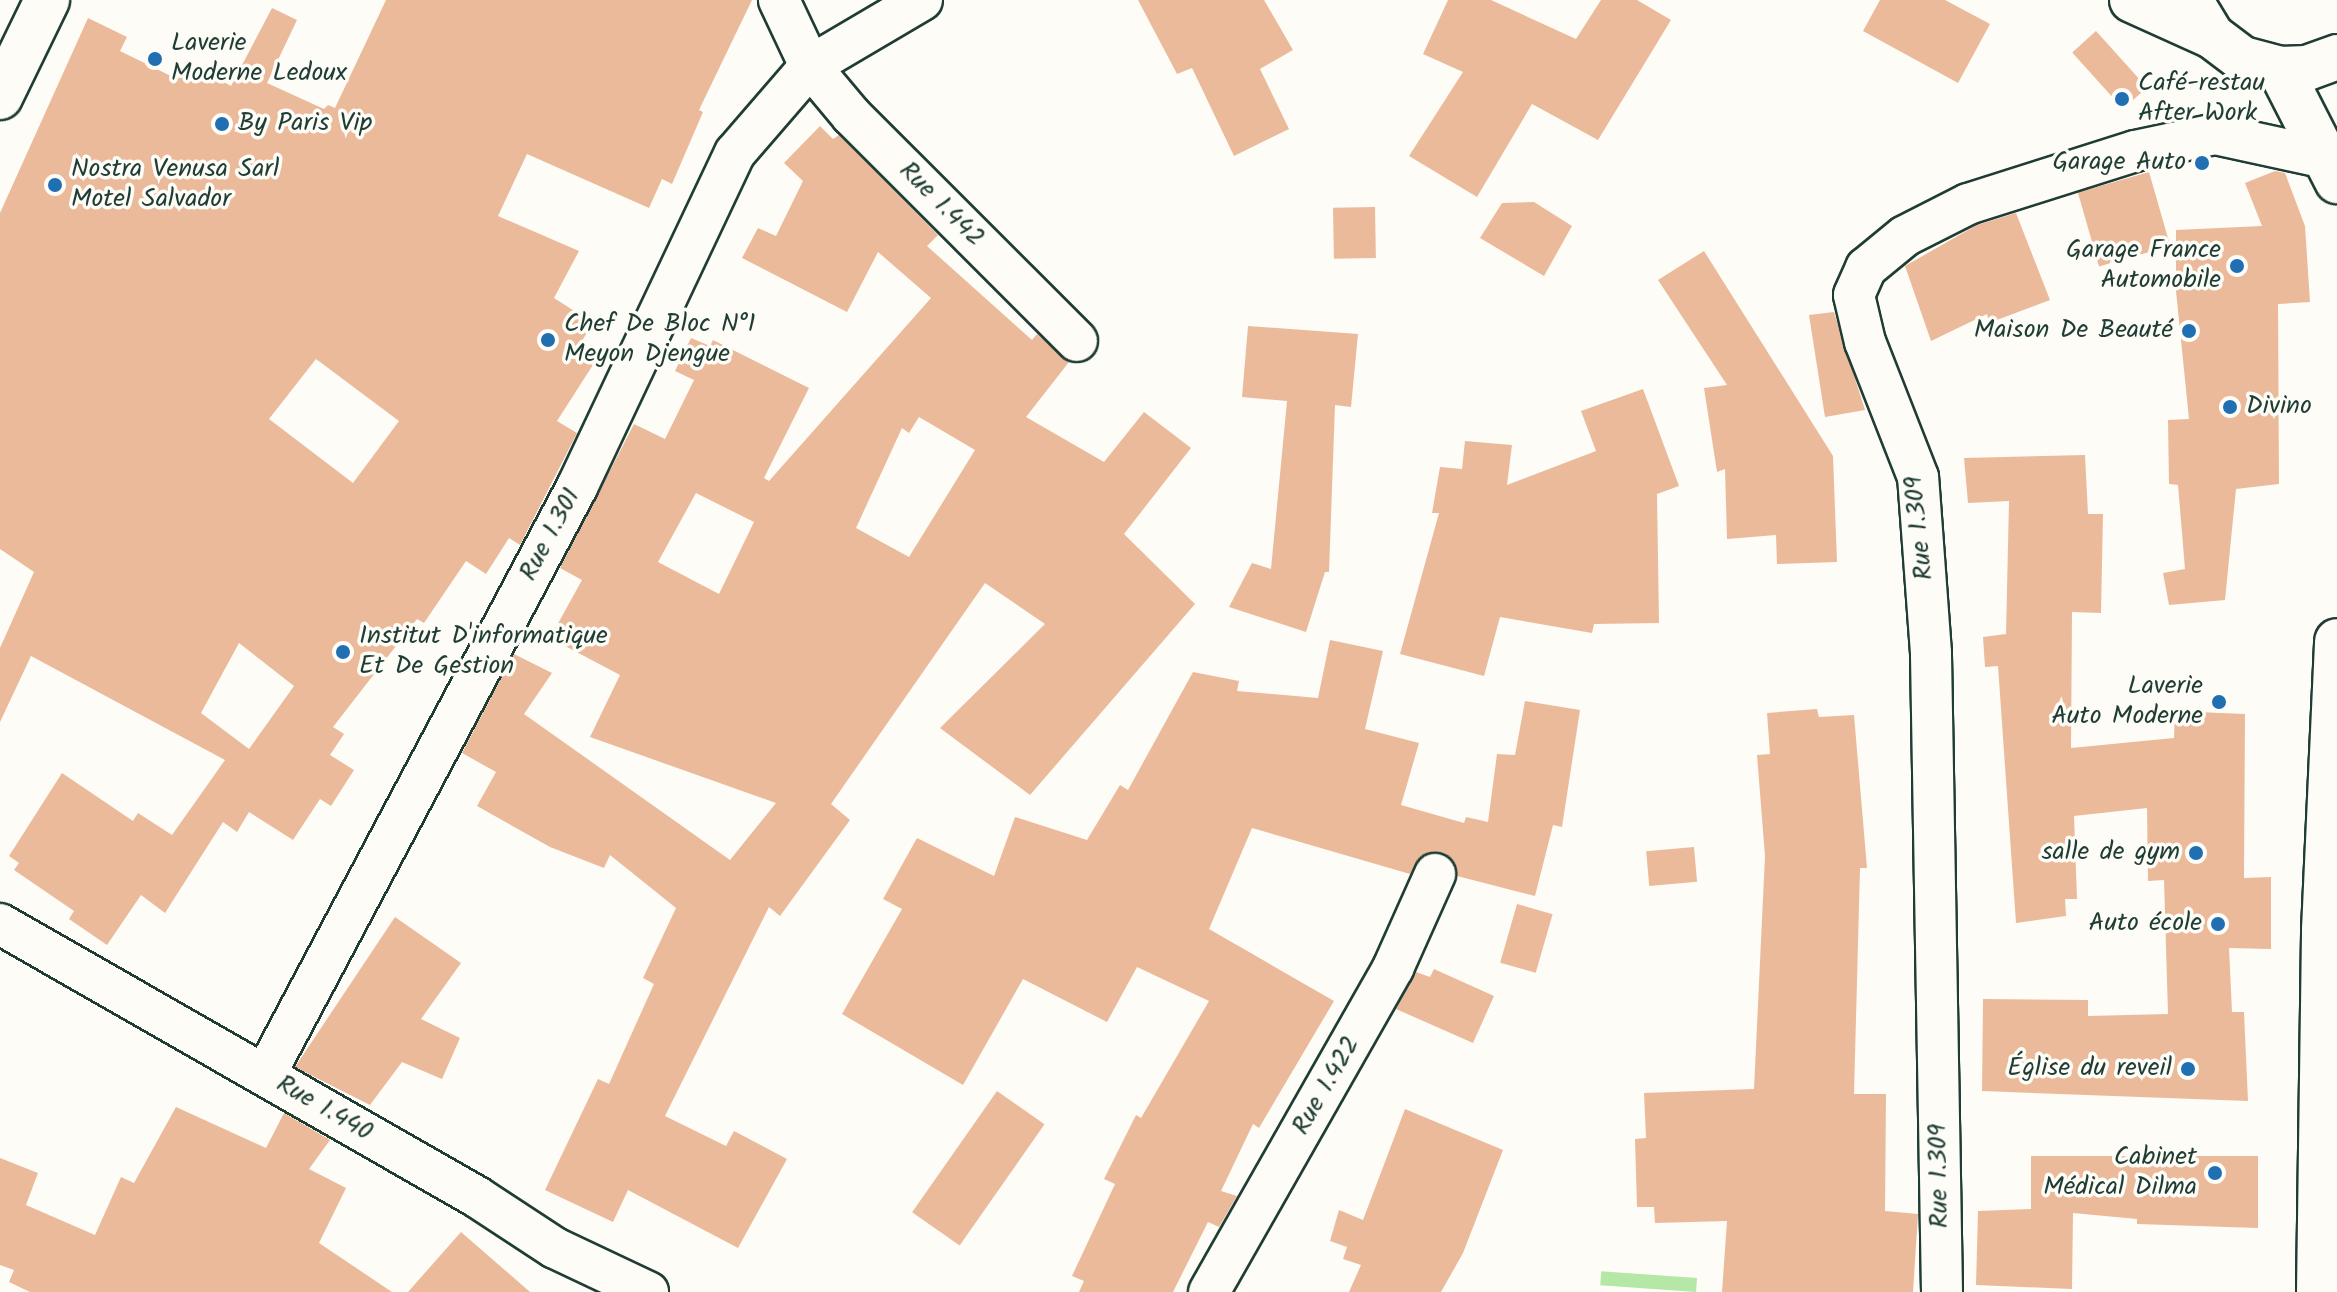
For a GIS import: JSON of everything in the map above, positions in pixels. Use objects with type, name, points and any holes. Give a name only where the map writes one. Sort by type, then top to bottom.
[{"type":"main road","points":[[0,97],[47,0]]},
{"type":"main road","points":[[2132,0],[2201,18],[2243,59],[2280,69],[2307,68],[2337,57]]},
{"type":"main road","points":[[2280,69],[2331,169]]},
{"type":"main road","points":[[2319,1292],[2324,930],[2337,641]]},
{"type":"street","points":[[779,0],[810,66]]},
{"type":"street","name":"Rue 1.301","points":[[265,1075],[577,487],[735,153],[810,66],[922,0]]},
{"type":"street","name":"Rue 1.442","points":[[810,66],[852,116],[1077,341]]},
{"type":"street","name":"Rue 1.309","points":[[1942,1292],[1931,653],[1918,477],[1865,342],[1854,295],[1866,268],[1905,236],[1968,204],[2135,151],[2215,134],[2331,169]]},
{"type":"street","name":"Rue 1.422","points":[[1209,1292],[1393,968],[1435,874]]},
{"type":"street","name":"Rue 1.440","points":[[0,924],[477,1197],[555,1248],[648,1292]]},
{"type":"green space","points":[[1601,1271],[1697,1278],[1696,1292],[1600,1285]]},
{"type":"building","points":[[386,0],[752,0],[699,110],[703,112],[672,184],[662,179],[649,208],[527,154],[498,216],[579,251],[554,298],[593,323],[580,344],[598,357],[557,421],[577,433],[520,545],[509,538],[486,574],[466,561],[424,623],[417,619],[333,727],[344,734],[330,755],[354,770],[331,806],[320,799],[293,840],[249,812],[237,832],[223,822],[165,913],[141,895],[107,945],[69,919],[74,911],[14,870],[19,863],[9,856],[62,773],[133,821],[138,813],[172,835],[225,760],[31,656],[0,722],[0,648],[34,572],[0,549],[0,213],[88,18],[127,37],[120,51],[177,79],[188,62],[231,86],[272,8],[297,20],[267,83],[324,109],[328,105],[335,108]],"holes":[[[316,359],[399,421],[353,483],[269,419]],[[239,643],[294,686],[249,749],[201,713]]]},
{"type":"building","points":[[1138,0],[1264,0],[1293,50],[1260,69],[1289,129],[1234,156],[1192,68],[1177,74]]},
{"type":"building","points":[[1448,0],[1491,0],[1576,39],[1601,0],[1637,0],[1671,20],[1598,140],[1532,104],[1477,197],[1409,156],[1463,72],[1423,54]]},
{"type":"building","points":[[1880,0],[1945,0],[1990,24],[1958,83],[1863,31]]},
{"type":"building","points":[[2096,31],[2147,87],[2123,109],[2072,52]]},
{"type":"building","points":[[820,126],[833,139],[839,135],[938,235],[927,246],[1032,340],[1037,334],[1069,362],[1026,417],[1104,462],[1144,412],[1191,448],[1124,534],[1195,604],[1030,795],[940,728],[1045,624],[985,583],[831,804],[850,820],[780,916],[769,907],[665,1116],[726,1146],[734,1131],[787,1159],[738,1248],[628,1190],[613,1222],[545,1190],[598,1079],[609,1084],[654,984],[643,978],[676,908],[610,855],[604,868],[550,847],[477,806],[496,772],[462,753],[514,654],[552,673],[524,714],[730,860],[776,803],[590,737],[620,675],[550,638],[582,580],[560,568],[634,424],[665,439],[694,380],[675,371],[691,338],[710,346],[713,340],[809,388],[764,478],[769,481],[931,298],[878,252],[847,312],[742,258],[758,228],[776,236],[803,181],[784,163]],"holes":[[[919,417],[975,450],[909,557],[856,528],[902,428],[909,433]],[[696,493],[754,522],[719,594],[658,562]]]},
{"type":"building","points":[[2275,171],[2285,173],[2305,226],[2310,302],[2278,304],[2279,484],[2236,489],[2225,600],[2169,605],[2163,573],[2185,569],[2178,485],[2169,484],[2168,420],[2189,419],[2176,291],[2176,230],[2262,226],[2245,183]]},
{"type":"building","points":[[2149,172],[2170,246],[2099,266],[2078,192]]},
{"type":"building","points":[[1534,202],[1572,226],[1544,276],[1480,238],[1502,203]]},
{"type":"building","points":[[1375,207],[1376,258],[1334,259],[1333,208]]},
{"type":"building","points":[[2016,213],[2050,300],[1989,323],[1987,314],[1931,341],[1905,266],[1977,225]]},
{"type":"building","points":[[1704,251],[1833,456],[1837,562],[1777,564],[1776,535],[1727,539],[1725,469],[1717,472],[1704,388],[1727,385],[1658,280]]},
{"type":"building","points":[[1834,312],[1865,410],[1825,417],[1809,315]]},
{"type":"building","points":[[1248,326],[1358,334],[1351,407],[1335,405],[1329,572],[1325,572],[1306,632],[1229,607],[1252,563],[1271,569],[1287,401],[1242,397]]},
{"type":"building","points":[[1643,389],[1679,486],[1657,494],[1659,623],[1594,624],[1592,633],[1500,617],[1484,676],[1400,654],[1439,513],[1432,513],[1440,467],[1462,469],[1465,441],[1512,445],[1507,485],[1596,451],[1581,411]]},
{"type":"building","points":[[2085,455],[2088,514],[2103,514],[2101,613],[2072,612],[2071,748],[2174,738],[2175,711],[2245,714],[2244,878],[2271,877],[2271,949],[2229,948],[2232,1012],[2244,1012],[2248,1101],[1982,1091],[1983,999],[2088,1000],[2088,1016],[2168,1014],[2164,880],[2148,881],[2147,808],[2074,816],[2077,899],[2065,899],[2066,916],[2016,923],[1998,666],[1985,667],[1983,637],[2006,634],[2009,501],[1968,503],[1964,458]]},
{"type":"building","points":[[1330,640],[1383,651],[1365,729],[1419,743],[1401,805],[1464,823],[1466,817],[1488,822],[1497,754],[1515,755],[1525,701],[1580,710],[1562,827],[1553,825],[1535,896],[1457,876],[1454,861],[1444,853],[1422,855],[1410,874],[1252,828],[1209,929],[1334,1001],[1259,1128],[1253,1124],[1221,1191],[1237,1196],[1219,1227],[1208,1222],[1173,1292],[1079,1292],[1084,1281],[1072,1276],[1115,1184],[1104,1179],[1136,1115],[1141,1118],[1209,1001],[1137,967],[1107,1022],[1023,979],[963,1085],[842,1014],[902,909],[883,899],[917,838],[994,876],[1015,817],[1087,840],[1120,785],[1128,790],[1193,672],[1239,681],[1237,691],[1318,698]]},
{"type":"building","points":[[1817,709],[1819,717],[1854,715],[1867,868],[1860,868],[1854,1094],[1886,1094],[1885,1211],[1918,1214],[1913,1292],[1722,1292],[1727,1221],[1655,1223],[1654,1207],[1637,1207],[1635,1139],[1646,1138],[1644,1093],[1754,1089],[1765,856],[1757,755],[1770,754],[1767,713]]},
{"type":"building","points":[[1694,847],[1697,882],[1649,886],[1646,851]]},
{"type":"building","points":[[1517,904],[1553,914],[1536,973],[1500,963]]},
{"type":"building","points":[[395,917],[461,963],[421,1019],[460,1038],[442,1079],[402,1062],[370,1105],[295,1067]]},
{"type":"building","points":[[1434,969],[1494,996],[1473,1043],[1396,1009],[1416,972],[1430,977]]},
{"type":"building","points":[[997,1091],[1045,1124],[960,1246],[912,1212]]},
{"type":"building","points":[[176,1107],[266,1148],[284,1113],[330,1140],[309,1169],[346,1188],[319,1243],[392,1292],[30,1292],[9,1282],[14,1270],[0,1265],[0,1158],[38,1173],[26,1205],[95,1235],[121,1177],[134,1183]]},
{"type":"building","points":[[1405,1109],[1503,1150],[1463,1253],[1441,1292],[1349,1292],[1361,1265],[1343,1259],[1347,1247],[1330,1241],[1339,1210],[1363,1220]]},
{"type":"building","points":[[2031,1156],[2258,1156],[2258,1228],[2137,1224],[2137,1219],[2073,1213],[2072,1289],[1976,1285],[1978,1211],[2031,1209]]},
{"type":"building","points":[[461,1232],[530,1292],[408,1292]]},
{"type":"place","name":"Laverie Moderne Ledoux","points":[[155,59]]},
{"type":"place","name":"Café-restau After Work","points":[[2122,99]]},
{"type":"place","name":"By Paris Vip","points":[[222,124]]},
{"type":"place","name":"Garage Auto","points":[[2202,163]]},
{"type":"place","name":"Nostra Venusa Sarl Motel Salvador","points":[[55,185]]},
{"type":"place","name":"Garage France Automobile","points":[[2237,266]]},
{"type":"place","name":"Maison De Beauté","points":[[2189,331]]},
{"type":"place","name":"Chef De Bloc N°1 Meyon Djengue","points":[[548,340]]},
{"type":"place","name":"Divino","points":[[2230,407]]},
{"type":"place","name":"Institut D'informatique Et De Gestion","points":[[343,652]]},
{"type":"place","name":"Laverie Auto Moderne","points":[[2219,702]]},
{"type":"place","name":"salle de gym","points":[[2196,853]]},
{"type":"place","name":"Auto école","points":[[2218,924]]},
{"type":"place","name":"Église du reveil","points":[[2188,1069]]},
{"type":"place","name":"Cabinet Médical Dilma","points":[[2215,1173]]}]
